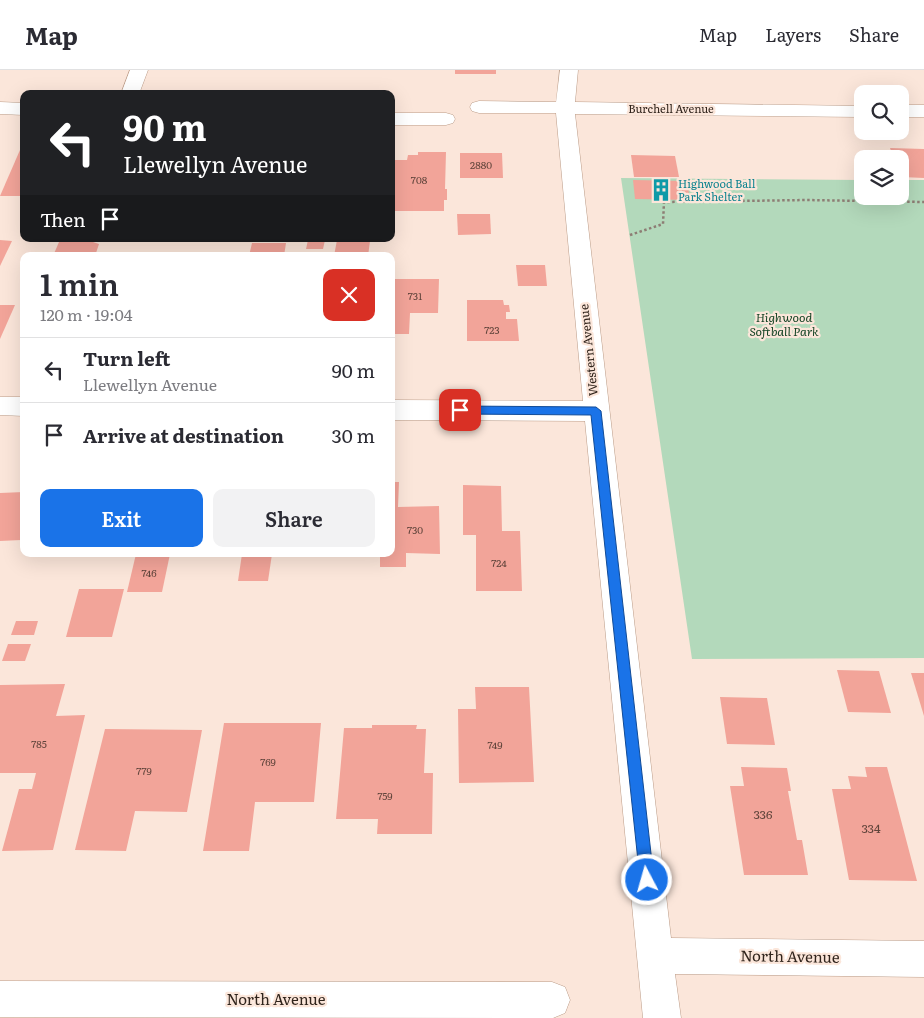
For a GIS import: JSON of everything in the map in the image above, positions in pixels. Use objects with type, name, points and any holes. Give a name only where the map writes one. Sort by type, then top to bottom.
[{"type":"street","points":[[132,90],[139,70]]},
{"type":"street","name":"Western Avenue","points":[[569,70],[565,108],[662,1018]]},
{"type":"street","name":"Burchell Avenue","points":[[479,106],[854,111]]},
{"type":"street","points":[[0,108],[20,108]]},
{"type":"street","points":[[909,111],[924,111]]},
{"type":"street","points":[[395,119],[446,119]]},
{"type":"street","points":[[0,406],[20,406]]},
{"type":"street","points":[[395,410],[596,411]]},
{"type":"street","name":"North Avenue","points":[[655,956],[924,959]]},
{"type":"street","name":"North Avenue","points":[[0,1000],[552,1000]]},
{"type":"path","points":[[630,235],[663,224],[664,202],[806,200],[924,202]]},
{"type":"green space","name":"Highwood Softball Park","points":[[621,178],[854,180],[854,205],[909,205],[909,180],[924,180],[924,658],[692,659]]},
{"type":"building","points":[[455,70],[496,70],[496,74],[455,74]]},
{"type":"building","points":[[890,148],[924,149],[924,178],[909,177],[909,150],[891,150]]},
{"type":"building","points":[[20,150],[20,196],[0,196]]},
{"type":"building","points":[[418,152],[446,152],[445,189],[447,189],[447,200],[444,200],[444,211],[395,211],[395,160],[407,160],[408,155],[418,155]]},
{"type":"building","points":[[460,153],[502,153],[503,178],[460,178]]},
{"type":"building","points":[[631,155],[675,156],[679,177],[634,177]]},
{"type":"building","name":"Highwood Ball Park Shelter","points":[[633,180],[687,181],[690,200],[635,199]]},
{"type":"building","points":[[457,214],[490,214],[491,234],[458,235]]},
{"type":"building","points":[[0,240],[12,241],[0,266]]},
{"type":"building","points":[[59,242],[93,242],[99,244],[96,252],[55,252]]},
{"type":"building","points":[[308,242],[325,242],[323,249],[306,249]]},
{"type":"building","points":[[337,242],[370,242],[369,252],[335,252]]},
{"type":"building","points":[[252,243],[286,243],[285,252],[250,252]]},
{"type":"building","points":[[516,265],[545,265],[547,286],[518,286]]},
{"type":"building","points":[[395,279],[439,279],[438,313],[410,313],[409,334],[395,334]]},
{"type":"building","points":[[467,300],[503,300],[504,305],[509,305],[510,312],[506,312],[506,319],[517,319],[519,341],[467,341]]},
{"type":"building","points":[[0,305],[15,305],[0,339]]},
{"type":"building","points":[[395,482],[399,482],[398,507],[439,506],[440,554],[406,553],[406,567],[380,567],[380,557],[395,557]]},
{"type":"building","points":[[463,485],[501,486],[502,531],[520,531],[522,591],[476,591],[476,535],[463,535]]},
{"type":"building","points":[[20,492],[20,540],[0,541],[0,493]]},
{"type":"building","points":[[135,557],[169,557],[162,592],[127,592]]},
{"type":"building","points":[[242,557],[272,557],[268,581],[238,581]]},
{"type":"building","points":[[79,589],[124,589],[112,637],[66,637]]},
{"type":"building","points":[[16,621],[38,621],[34,635],[11,635]]},
{"type":"building","points":[[8,644],[31,644],[25,661],[2,661]]},
{"type":"building","points":[[837,670],[879,671],[891,713],[848,712]]},
{"type":"building","points":[[911,673],[924,673],[924,716]]},
{"type":"building","points":[[65,684],[56,716],[85,715],[53,850],[2,851],[19,789],[32,789],[36,773],[0,773],[0,685]]},
{"type":"building","points":[[475,687],[529,687],[534,782],[459,783],[458,709],[476,709]]},
{"type":"building","points":[[720,697],[767,698],[775,745],[727,744]]},
{"type":"building","points":[[224,723],[321,723],[314,802],[255,802],[249,851],[203,851]]},
{"type":"building","points":[[372,725],[417,725],[416,729],[426,729],[424,773],[433,773],[432,834],[377,834],[378,819],[336,819],[344,728],[372,728]]},
{"type":"building","points":[[105,729],[202,730],[187,812],[135,811],[126,851],[75,850]]},
{"type":"building","points":[[741,767],[787,768],[791,791],[788,791],[797,840],[802,840],[808,875],[744,875],[730,786],[744,786]]},
{"type":"building","points":[[865,767],[887,767],[917,881],[849,880],[832,789],[851,789],[848,776],[867,777]]},
{"type":"place","name":"Highwood Ball Park Shelter","points":[[661,190]]},
{"type":"route","points":[[460,410],[596,411],[647,880]]}]
